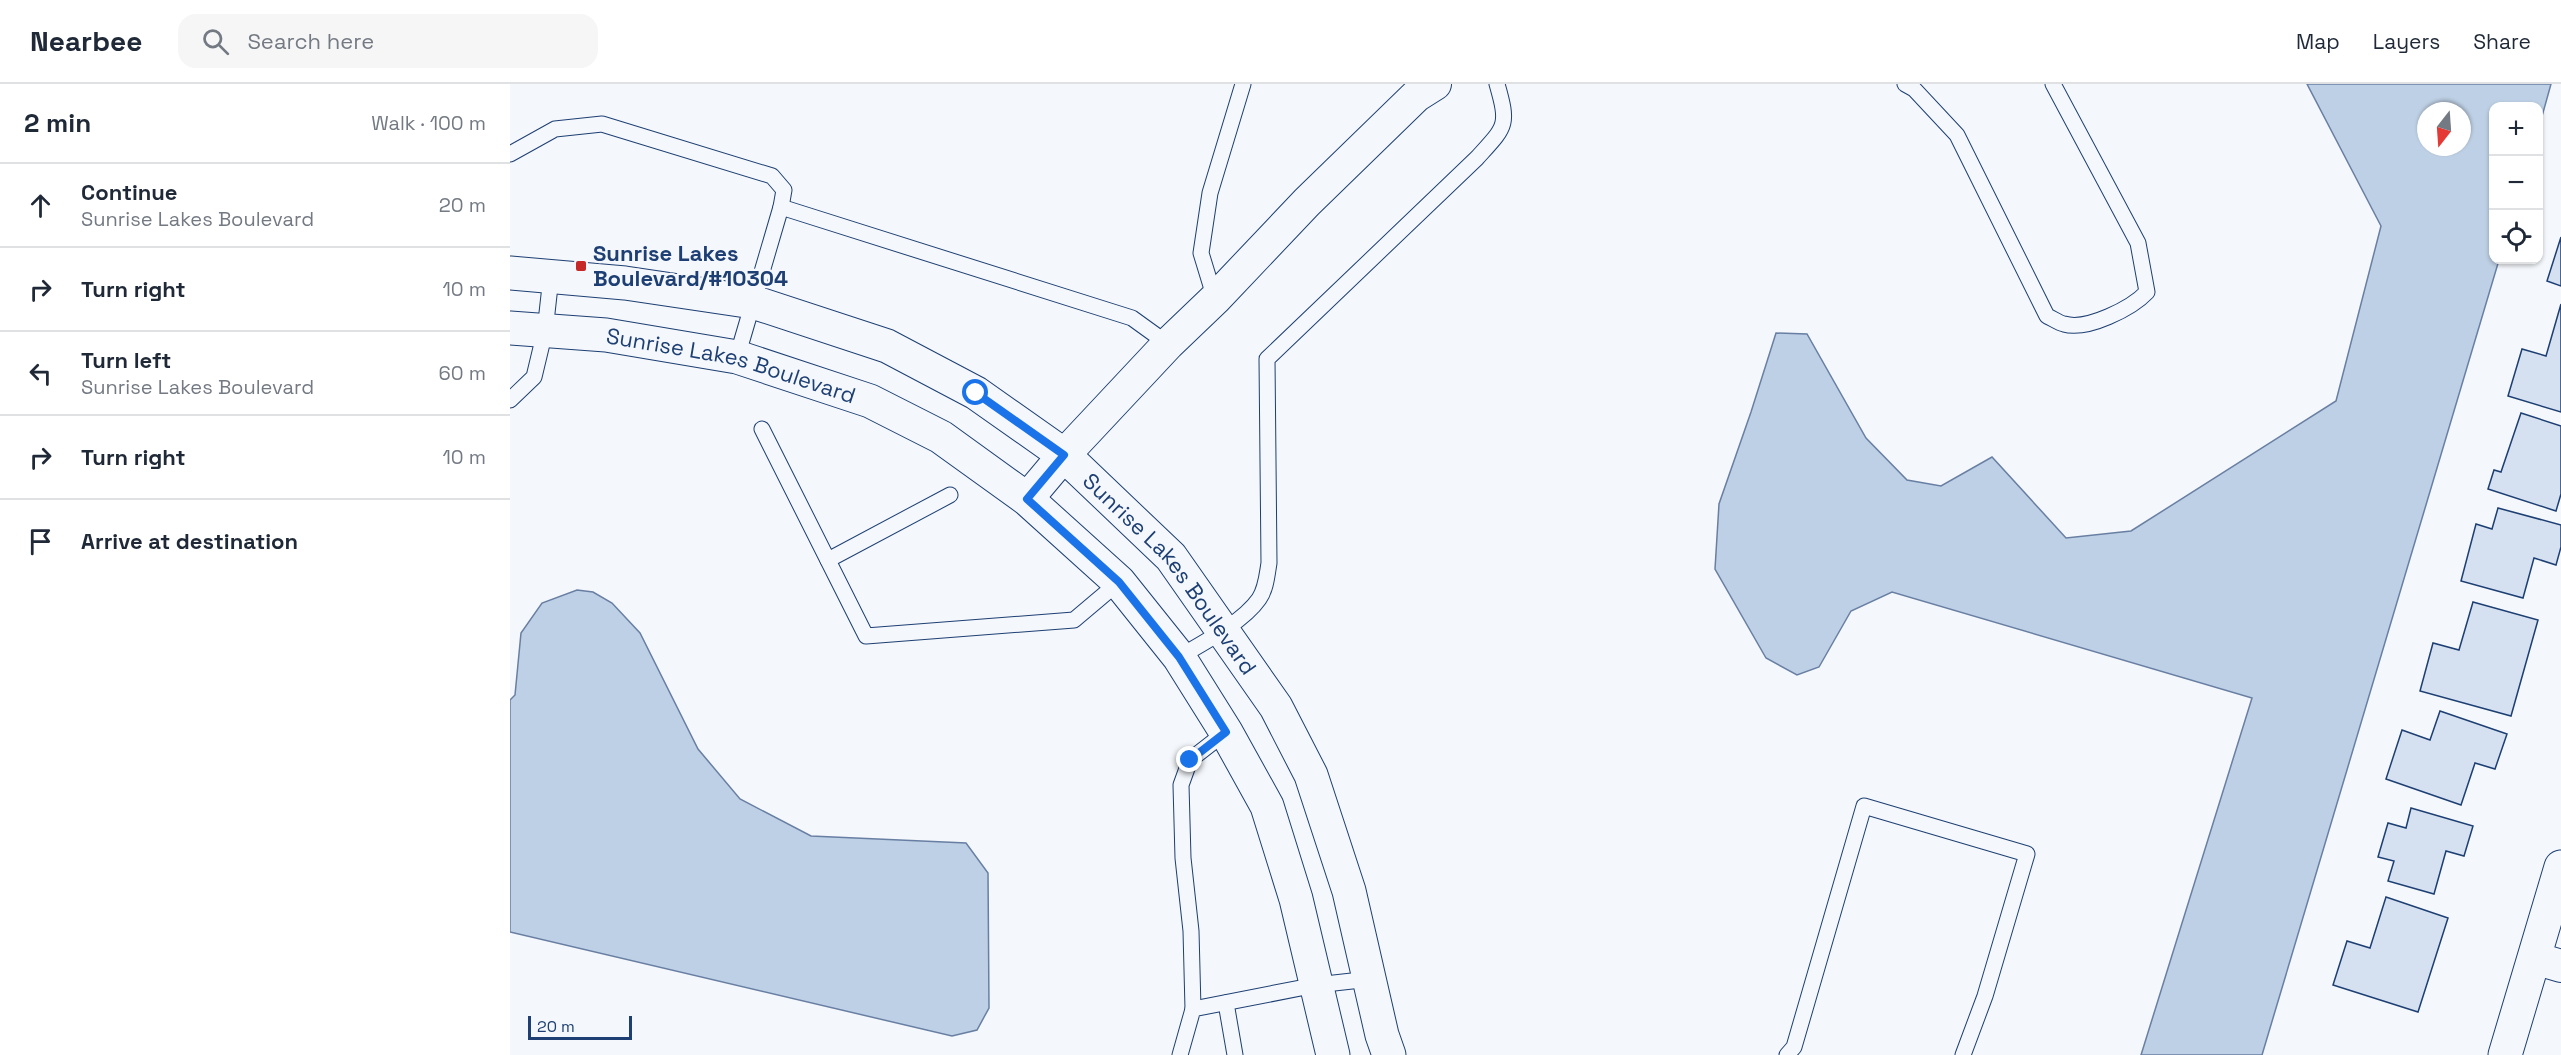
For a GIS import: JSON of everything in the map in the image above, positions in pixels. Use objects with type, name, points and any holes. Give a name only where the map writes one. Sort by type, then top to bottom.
[{"type":"street","points":[[1027,499],[1064,455],[1168,344],[1215,299],[1315,194],[1416,96],[1435,84]]},
{"type":"street","name":"Sunrise Lakes Boulevard","points":[[510,273],[626,283],[753,302],[887,346],[976,393],[1064,455],[1171,557],[1276,707],[1311,775],[1349,891],[1389,1055]]},
{"type":"street","name":"Sunrise Lakes Boulevard","points":[[510,328],[606,335],[737,357],[870,401],[941,437],[1027,499],[1119,582],[1179,657],[1226,732],[1267,806],[1296,899],[1333,1055]]},
{"type":"street","points":[[2505,1055],[2547,962],[2561,867]]},
{"type":"lane","points":[[1215,299],[1201,253],[1210,193],[1243,84]]},
{"type":"lane","points":[[1179,657],[1224,630],[1258,601],[1266,580],[1269,563],[1267,359],[1477,158],[1503,129],[1504,110],[1497,84]]},
{"type":"lane","points":[[1905,84],[1914,89],[1957,135],[2047,316],[2065,325],[2087,324],[2136,304],[2147,292],[2138,243],[2053,84]]},
{"type":"lane","points":[[510,154],[555,129],[603,124],[772,176],[784,190],[781,207],[737,357]]},
{"type":"lane","points":[[781,207],[1132,318],[1168,344]]},
{"type":"lane","points":[[510,400],[534,377],[545,331],[551,277]]},
{"type":"lane","points":[[762,429],[866,636],[1074,620],[1119,582]]},
{"type":"lane","points":[[828,560],[950,495]]},
{"type":"lane","points":[[1180,1055],[1192,1009],[1191,931],[1184,858],[1181,785],[1190,760],[1226,732]]},
{"type":"lane","points":[[1787,1055],[1794,1047],[1864,806],[2027,854],[1985,996],[1963,1055]]},
{"type":"lane","points":[[1192,1009],[1316,985],[1370,979]]},
{"type":"lane","points":[[1226,1003],[1235,1055]]},
{"type":"water","points":[[2307,84],[2551,84],[2543,113],[2543,102],[2489,102],[2489,264],[2498,264],[2262,1055],[2141,1055],[2252,698],[1892,592],[1851,611],[1819,667],[1797,675],[1766,658],[1715,569],[1719,504],[1776,333],[1807,334],[1866,438],[1907,480],[1941,486],[1992,457],[2066,538],[2131,531],[2336,401],[2381,226]]},
{"type":"water","points":[[577,590],[593,592],[612,603],[640,633],[698,749],[740,799],[811,836],[966,843],[988,873],[989,1008],[977,1030],[952,1036],[510,932],[510,700],[515,695],[521,633],[542,603]]},
{"type":"building","points":[[2561,237],[2561,286],[2547,281]]},
{"type":"building","points":[[2561,304],[2561,412],[2508,396],[2522,349],[2546,356]]},
{"type":"building","points":[[2521,413],[2561,426],[2561,494],[2556,511],[2488,489],[2494,470],[2501,472]]},
{"type":"building","points":[[2498,508],[2561,525],[2561,547],[2556,565],[2534,558],[2523,598],[2461,581],[2476,524],[2492,529]]},
{"type":"building","points":[[2473,602],[2538,620],[2511,716],[2420,691],[2433,643],[2459,650]]},
{"type":"building","points":[[2440,711],[2507,734],[2495,769],[2475,763],[2461,805],[2386,779],[2402,730],[2430,740]]},
{"type":"building","points":[[2411,808],[2473,826],[2464,856],[2446,851],[2434,894],[2388,881],[2394,861],[2378,857],[2388,823],[2406,828]]},
{"type":"building","points":[[2386,897],[2448,918],[2418,1012],[2333,985],[2347,941],[2370,948]]},
{"type":"place","name":"Sunrise Lakes Boulevard/#10304","points":[[581,266]]},
{"type":"route","points":[[976,393],[1064,455],[1027,499],[1119,582],[1179,657],[1226,732],[1190,760]]}]
